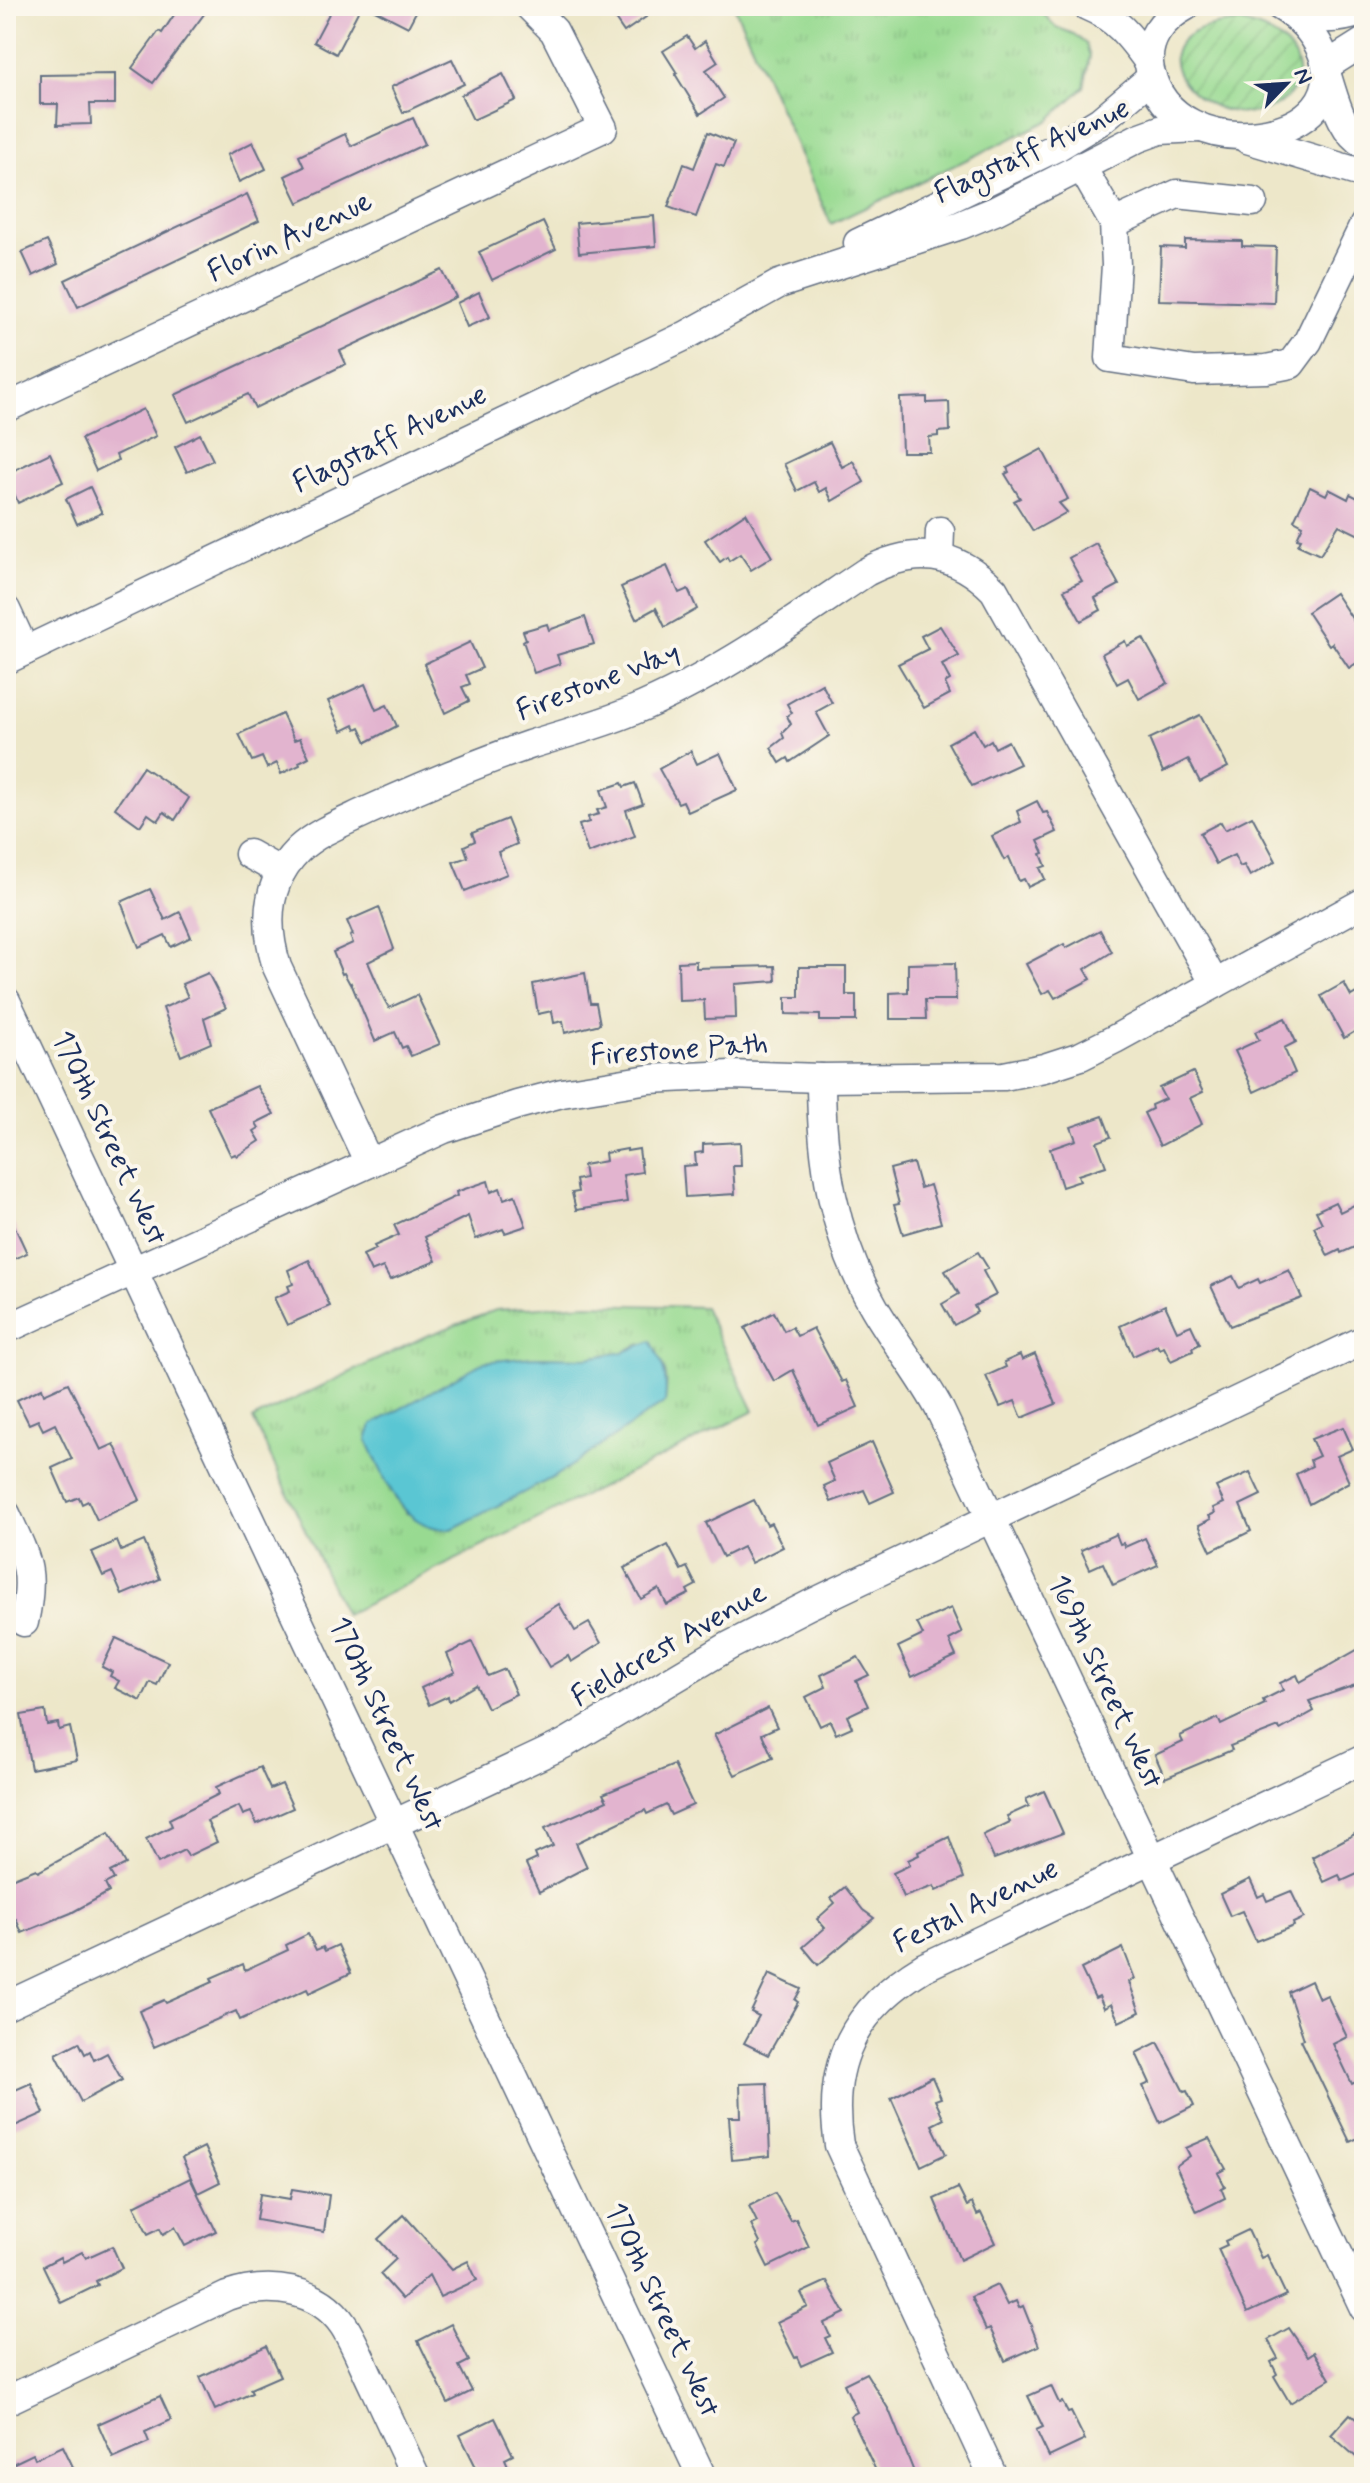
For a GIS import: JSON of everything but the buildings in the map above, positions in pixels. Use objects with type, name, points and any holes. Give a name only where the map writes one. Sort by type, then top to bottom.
[{"type":"street","name":"Florin Avenue","points":[[6,408],[603,128],[554,31],[529,6]]},
{"type":"street","points":[[1087,6],[1113,19],[1129,34],[1162,96],[1175,112],[1200,128],[1364,174]]},
{"type":"street","points":[[1150,69],[1149,49],[1155,33],[1186,6]]},
{"type":"street","points":[[1284,9],[1318,19],[1342,18],[1364,11]]},
{"type":"street","points":[[1284,9],[1313,35],[1343,123],[1357,141],[1364,144]]},
{"type":"street","points":[[1239,137],[1277,131],[1297,122],[1319,102],[1326,71],[1364,42]]},
{"type":"street","name":"Flagstaff Avenue","points":[[802,275],[856,244],[1057,147],[1100,121],[1150,69]]},
{"type":"street","name":"Flagstaff Avenue","points":[[16,656],[685,336],[779,284],[961,225],[1160,130],[1200,128]]},
{"type":"street","points":[[1081,166],[1114,223],[1116,265],[1110,358],[1194,371],[1266,369],[1291,364],[1308,341],[1364,225]]},
{"type":"street","points":[[1114,223],[1177,194],[1253,202]]},
{"type":"street","name":"Firestone Way","points":[[369,1163],[277,967],[270,944],[267,919],[271,895],[281,872],[300,848],[386,803],[480,763],[628,713],[670,695],[741,655],[884,562],[940,544],[977,572],[1005,605],[1215,984]]},
{"type":"street","points":[[6,610],[16,656]]},
{"type":"street","points":[[249,854],[281,872]]},
{"type":"street","name":"Firestone Path","points":[[6,1329],[369,1163],[478,1117],[562,1093],[649,1079],[731,1075],[964,1078],[1004,1076],[1044,1068],[1093,1050],[1364,902]]},
{"type":"street","name":"170th Street West","points":[[6,1001],[702,2477]]},
{"type":"street","name":"169th Street West","points":[[821,1078],[824,1152],[839,1228],[854,1267],[874,1307],[922,1377],[1364,2308]]},
{"type":"street","name":"Fieldcrest Avenue","points":[[6,2006],[564,1744],[729,1646],[1364,1340]]},
{"type":"street","points":[[6,1514],[27,1559],[31,1590],[24,1622]]},
{"type":"street","name":"Festal Avenue","points":[[993,2477],[839,2145],[834,2115],[837,2085],[845,2054],[858,2026],[874,2004],[898,1983],[924,1967],[1364,1759]]},
{"type":"street","points":[[6,2401],[227,2296],[245,2290],[280,2288],[316,2300],[342,2324],[416,2477]]},
{"type":"green space","points":[[734,6],[1036,6],[1056,27],[1074,34],[1086,44],[1090,56],[1084,87],[1048,121],[831,224]]},
{"type":"green space","points":[[1241,22],[1267,31],[1284,43],[1298,67],[1296,85],[1291,93],[1283,101],[1256,112],[1228,111],[1203,100],[1184,83],[1175,64],[1179,45],[1200,30]]},
{"type":"green space","points":[[587,1304],[704,1307],[754,1411],[345,1615],[253,1419],[426,1336],[496,1310]],"holes":[[[641,1343],[661,1362],[666,1374],[665,1402],[556,1476],[452,1529],[406,1513],[367,1440],[372,1425],[484,1362],[534,1357],[587,1358],[624,1352]]]},
{"type":"water","points":[[651,1341],[664,1370],[665,1402],[556,1476],[452,1529],[434,1527],[407,1512],[389,1486],[367,1440],[372,1425],[484,1362],[534,1357],[587,1358],[624,1352]]}]
